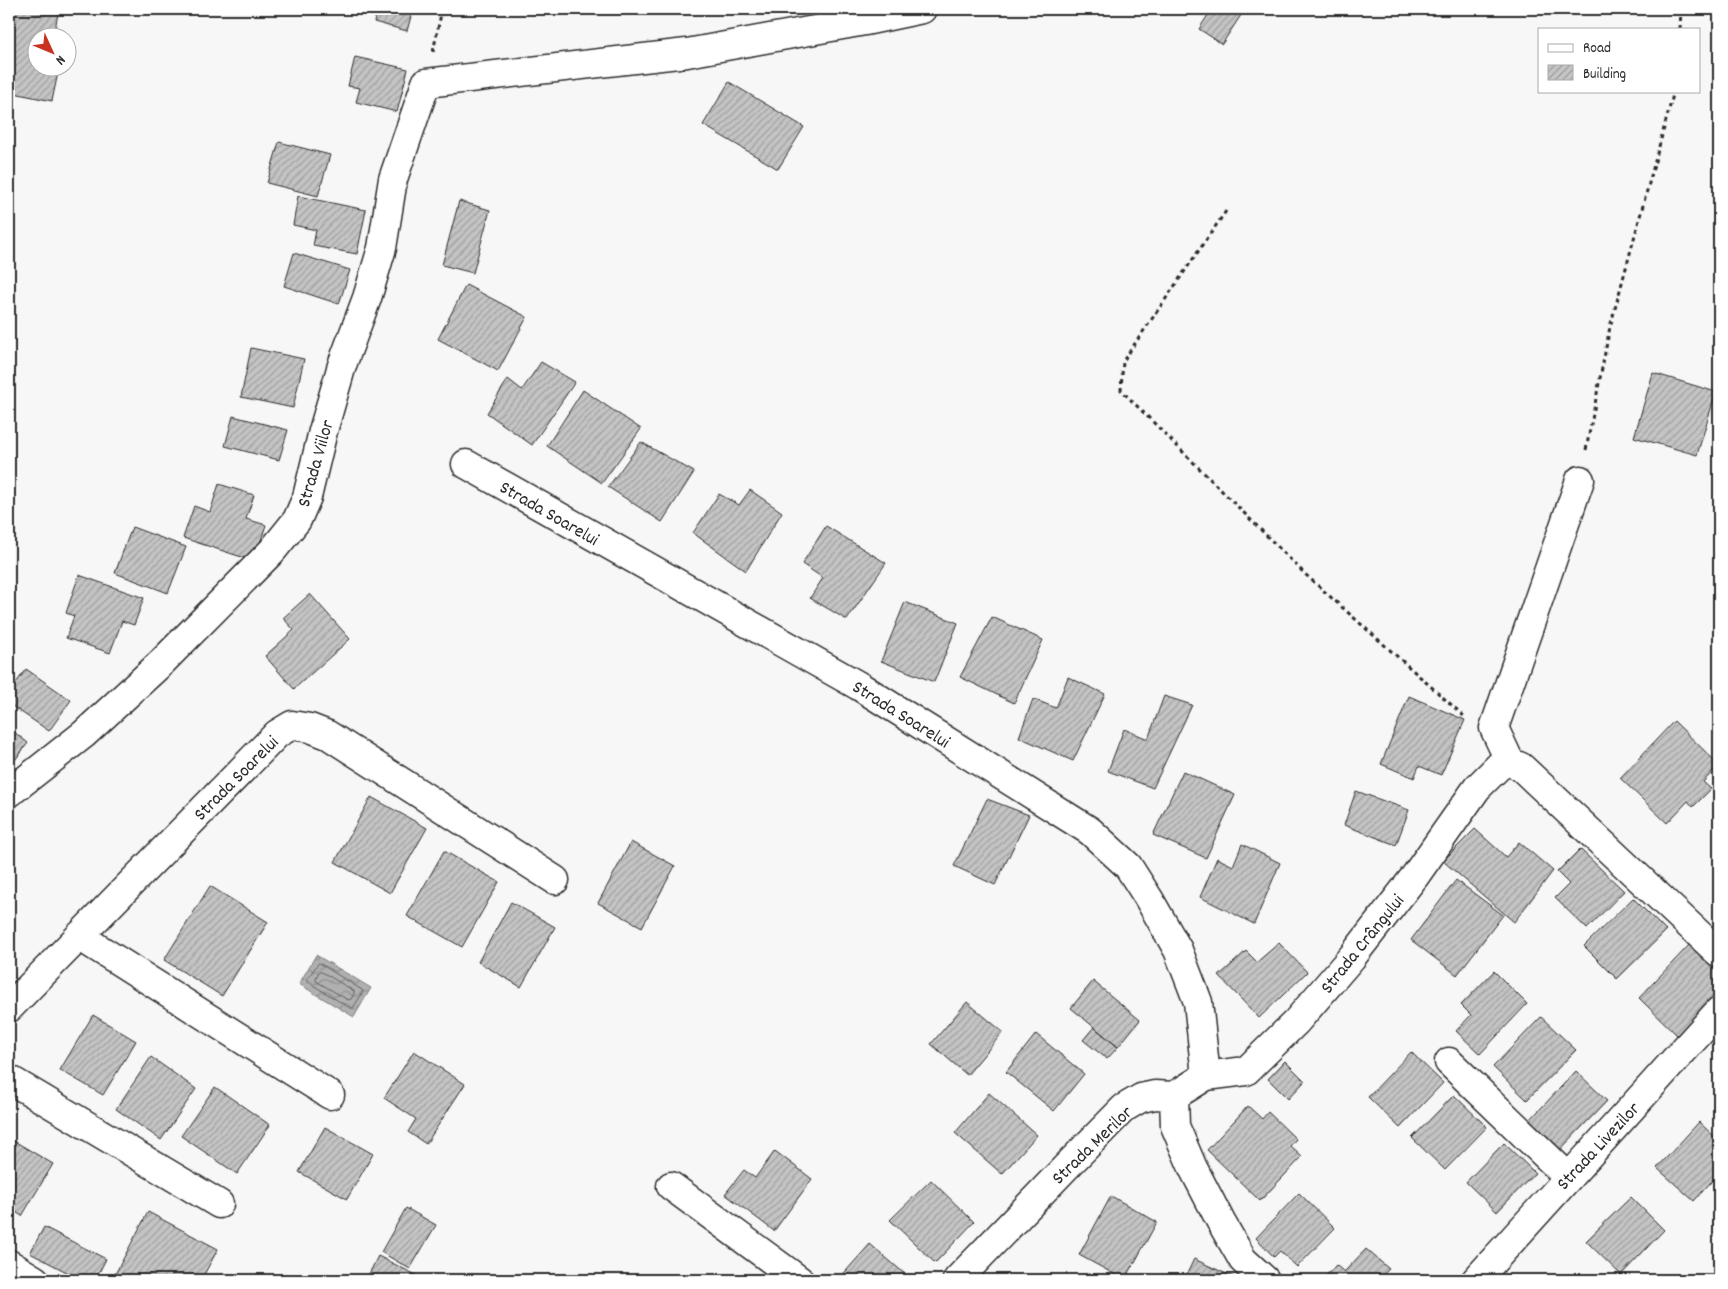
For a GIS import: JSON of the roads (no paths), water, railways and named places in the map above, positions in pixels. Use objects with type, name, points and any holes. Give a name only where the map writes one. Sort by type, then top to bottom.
[{"type":"street","name":"Strada Viilor","points":[[9,793],[84,734],[160,664],[272,551],[297,520],[307,497],[342,365],[367,298],[382,248],[393,178],[426,83],[687,53],[922,9]]},
{"type":"street","name":"Strada Soarelui","points":[[466,464],[859,686],[1090,831],[1128,866],[1178,950],[1198,1002],[1206,1076]]},
{"type":"street","points":[[1580,480],[1494,728],[1516,764],[1719,953]]},
{"type":"street","name":"Strada Soarelui","points":[[9,1008],[277,734],[292,725],[310,728],[328,735],[555,880]]},
{"type":"street","name":"Strada Crângului","points":[[1174,1096],[1206,1076],[1246,1071],[1296,1022],[1352,957],[1414,876],[1477,788],[1500,764],[1516,764]]},
{"type":"street","points":[[79,936],[330,1095]]},
{"type":"street","name":"Strada Livezilor","points":[[1476,1280],[1719,1011]]},
{"type":"street","points":[[1449,1062],[1568,1177]]},
{"type":"street","points":[[9,1079],[219,1204]]},
{"type":"street","name":"Strada Merilor","points":[[957,1280],[1124,1108],[1141,1098],[1155,1095],[1174,1096]]},
{"type":"street","points":[[1174,1096],[1175,1126],[1194,1168],[1221,1222],[1243,1260],[1265,1280]]},
{"type":"street","points":[[672,1186],[799,1280]]},
{"type":"street","points":[[9,1264],[35,1280]]},
{"type":"water","points":[[316,955],[371,988],[354,1017],[299,984]]}]
